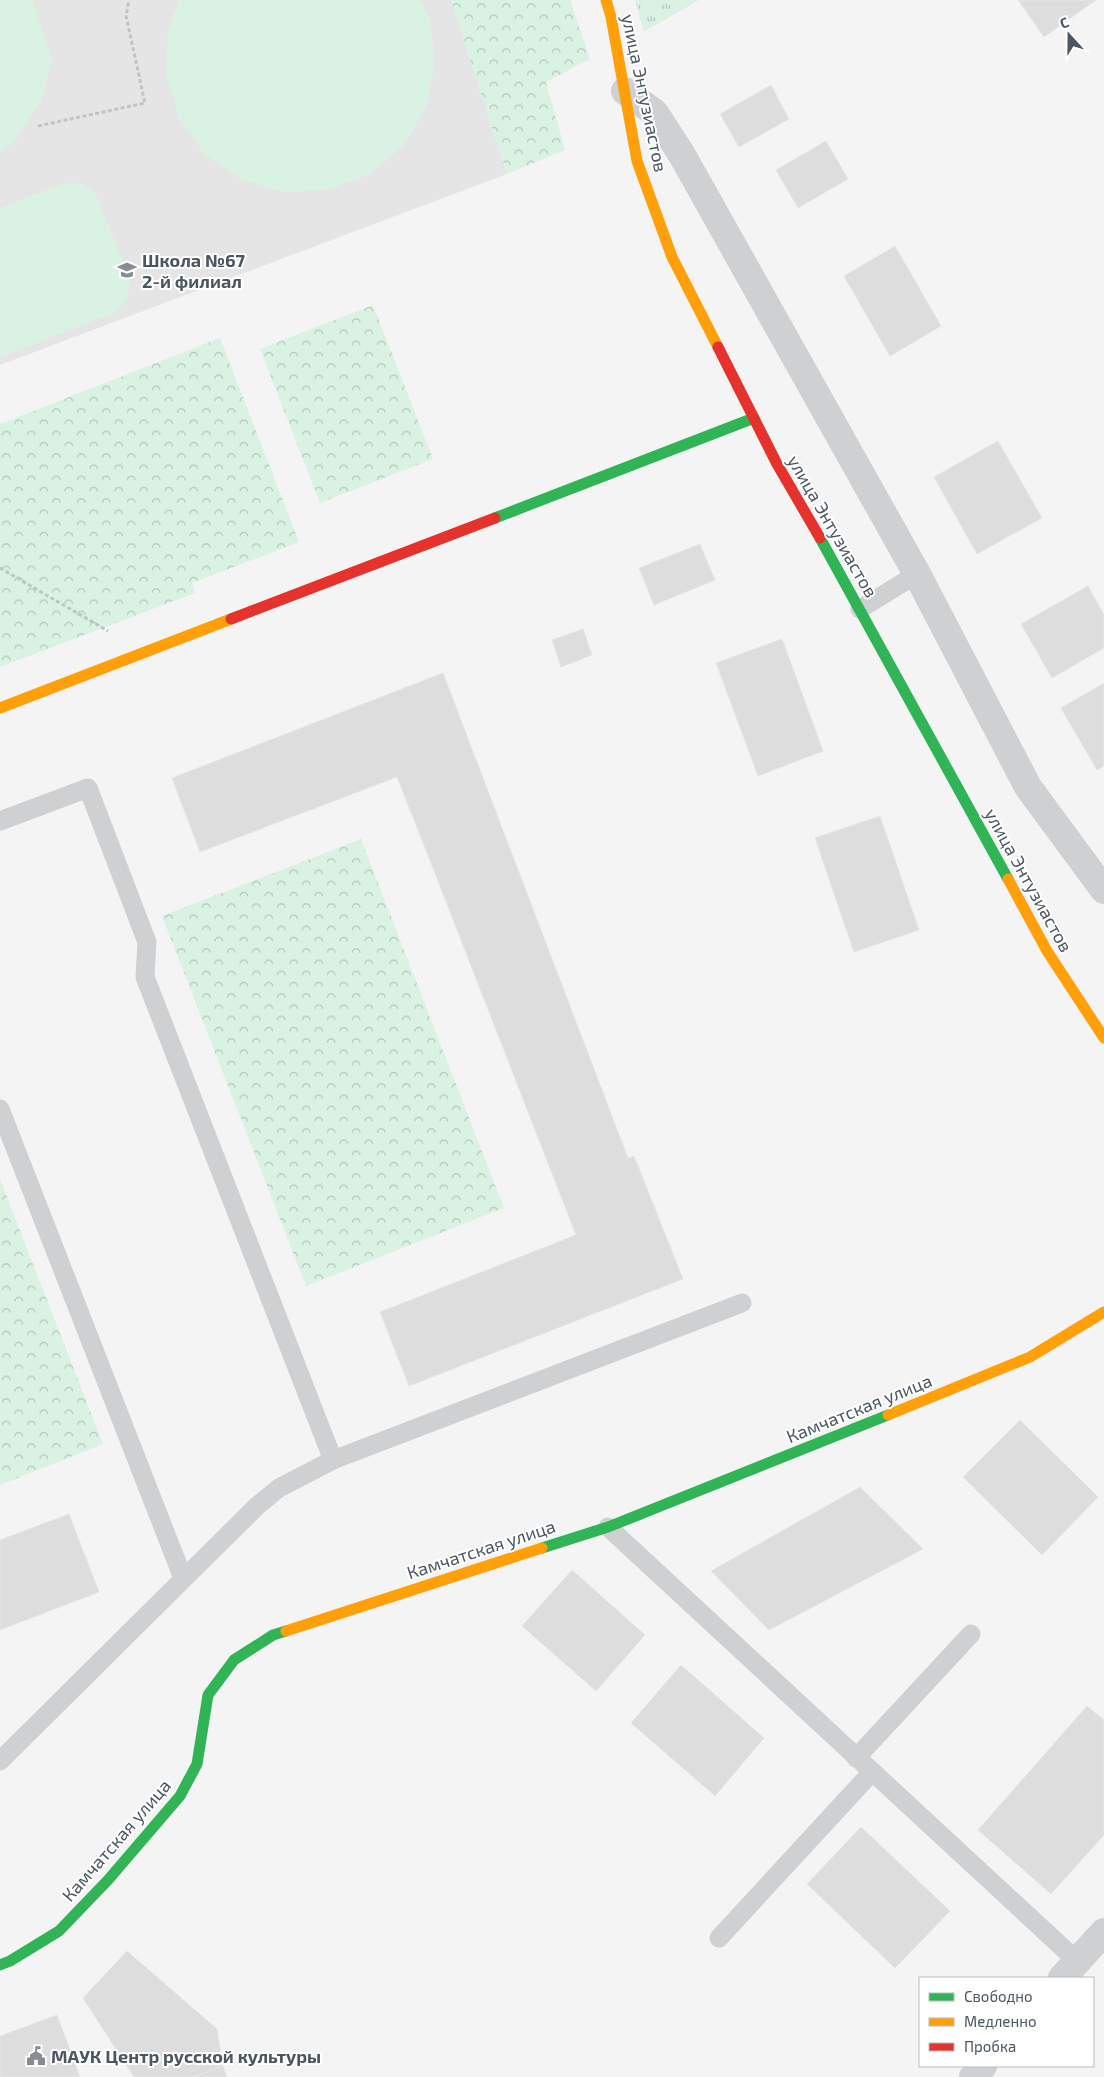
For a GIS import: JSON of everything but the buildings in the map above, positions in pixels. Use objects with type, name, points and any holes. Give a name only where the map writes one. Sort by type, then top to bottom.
[{"type":"street","name":"улица Энтузиастов","points":[[606,0],[611,17],[637,161],[672,257],[777,464],[860,609],[1046,950],[1104,1038]]},
{"type":"street","points":[[625,90],[655,113],[682,154],[917,574],[1028,787],[1104,890]]},
{"type":"street","points":[[0,708],[754,418]]},
{"type":"street","name":"Камчатская улица","points":[[0,1965],[10,1961],[59,1931],[108,1880],[180,1796],[197,1764],[208,1695],[234,1660],[273,1635],[608,1527],[1030,1357],[1104,1312]]},
{"type":"street","points":[[1069,1970],[1104,1932]]},
{"type":"street","points":[[973,2077],[982,2067]]},
{"type":"lane","points":[[860,609],[917,574]]},
{"type":"lane","points":[[0,822],[88,788],[147,942],[145,977],[333,1460]]},
{"type":"lane","points":[[0,1109],[183,1578]]},
{"type":"lane","points":[[0,1761],[256,1506],[279,1488],[333,1460],[742,1303]]},
{"type":"lane","points":[[608,1527],[872,1772],[1069,1970]]},
{"type":"lane","points":[[856,1758],[971,1634]]},
{"type":"lane","points":[[719,1938],[872,1772]]},
{"type":"path","points":[[38,126],[145,103],[126,16],[129,0]]},
{"type":"path","points":[[0,568],[110,632]]},
{"type":"shaded area","name":"Школа №67 2-й филиал","points":[[0,0],[451,0],[507,174],[0,365]]},
{"type":"green space","points":[[0,0],[33,0],[52,60],[41,101],[14,142],[0,152]]},
{"type":"green space","points":[[180,0],[420,0],[430,20],[435,64],[426,107],[404,145],[370,174],[328,190],[284,192],[241,179],[204,154],[179,117],[166,74],[168,30]]},
{"type":"green space","points":[[451,0],[570,0],[590,59],[546,82],[565,150],[507,174]]},
{"type":"green space","points":[[635,0],[699,0],[644,32]]},
{"type":"green space","points":[[82,183],[96,195],[130,279],[128,297],[116,312],[0,357],[0,208],[62,184]]},
{"type":"green space","points":[[373,305],[433,459],[320,503],[260,349]]},
{"type":"green space","points":[[220,338],[299,542],[192,583],[195,593],[0,667],[0,424]]},
{"type":"green space","points":[[361,839],[504,1208],[306,1286],[162,916]]},
{"type":"green space","points":[[0,1179],[103,1444],[0,1485]]},
{"type":"traffic: fast","points":[[495,518],[754,418]]},
{"type":"traffic: fast","points":[[820,538],[1008,879]]},
{"type":"traffic: fast","points":[[542,1548],[608,1527],[888,1415]]},
{"type":"traffic: fast","points":[[0,1965],[10,1961],[59,1931],[108,1880],[180,1796],[197,1764],[208,1695],[234,1660],[273,1635],[286,1631]]},
{"type":"traffic: slow","points":[[606,0],[611,17],[637,161],[672,257],[718,347]]},
{"type":"traffic: slow","points":[[0,708],[231,619]]},
{"type":"traffic: slow","points":[[1008,879],[1047,951],[1104,1038]]},
{"type":"traffic: slow","points":[[888,1415],[1030,1357],[1104,1312]]},
{"type":"traffic: slow","points":[[286,1631],[542,1548]]},
{"type":"traffic: jam","points":[[718,347],[777,464],[820,538]]},
{"type":"traffic: jam","points":[[231,619],[495,518]]},
{"type":"place","name":"Школа №67 2-й филиал","points":[[127,270]]},
{"type":"place","name":"МАУК Центр русской культуры","points":[[36,2056]]}]
